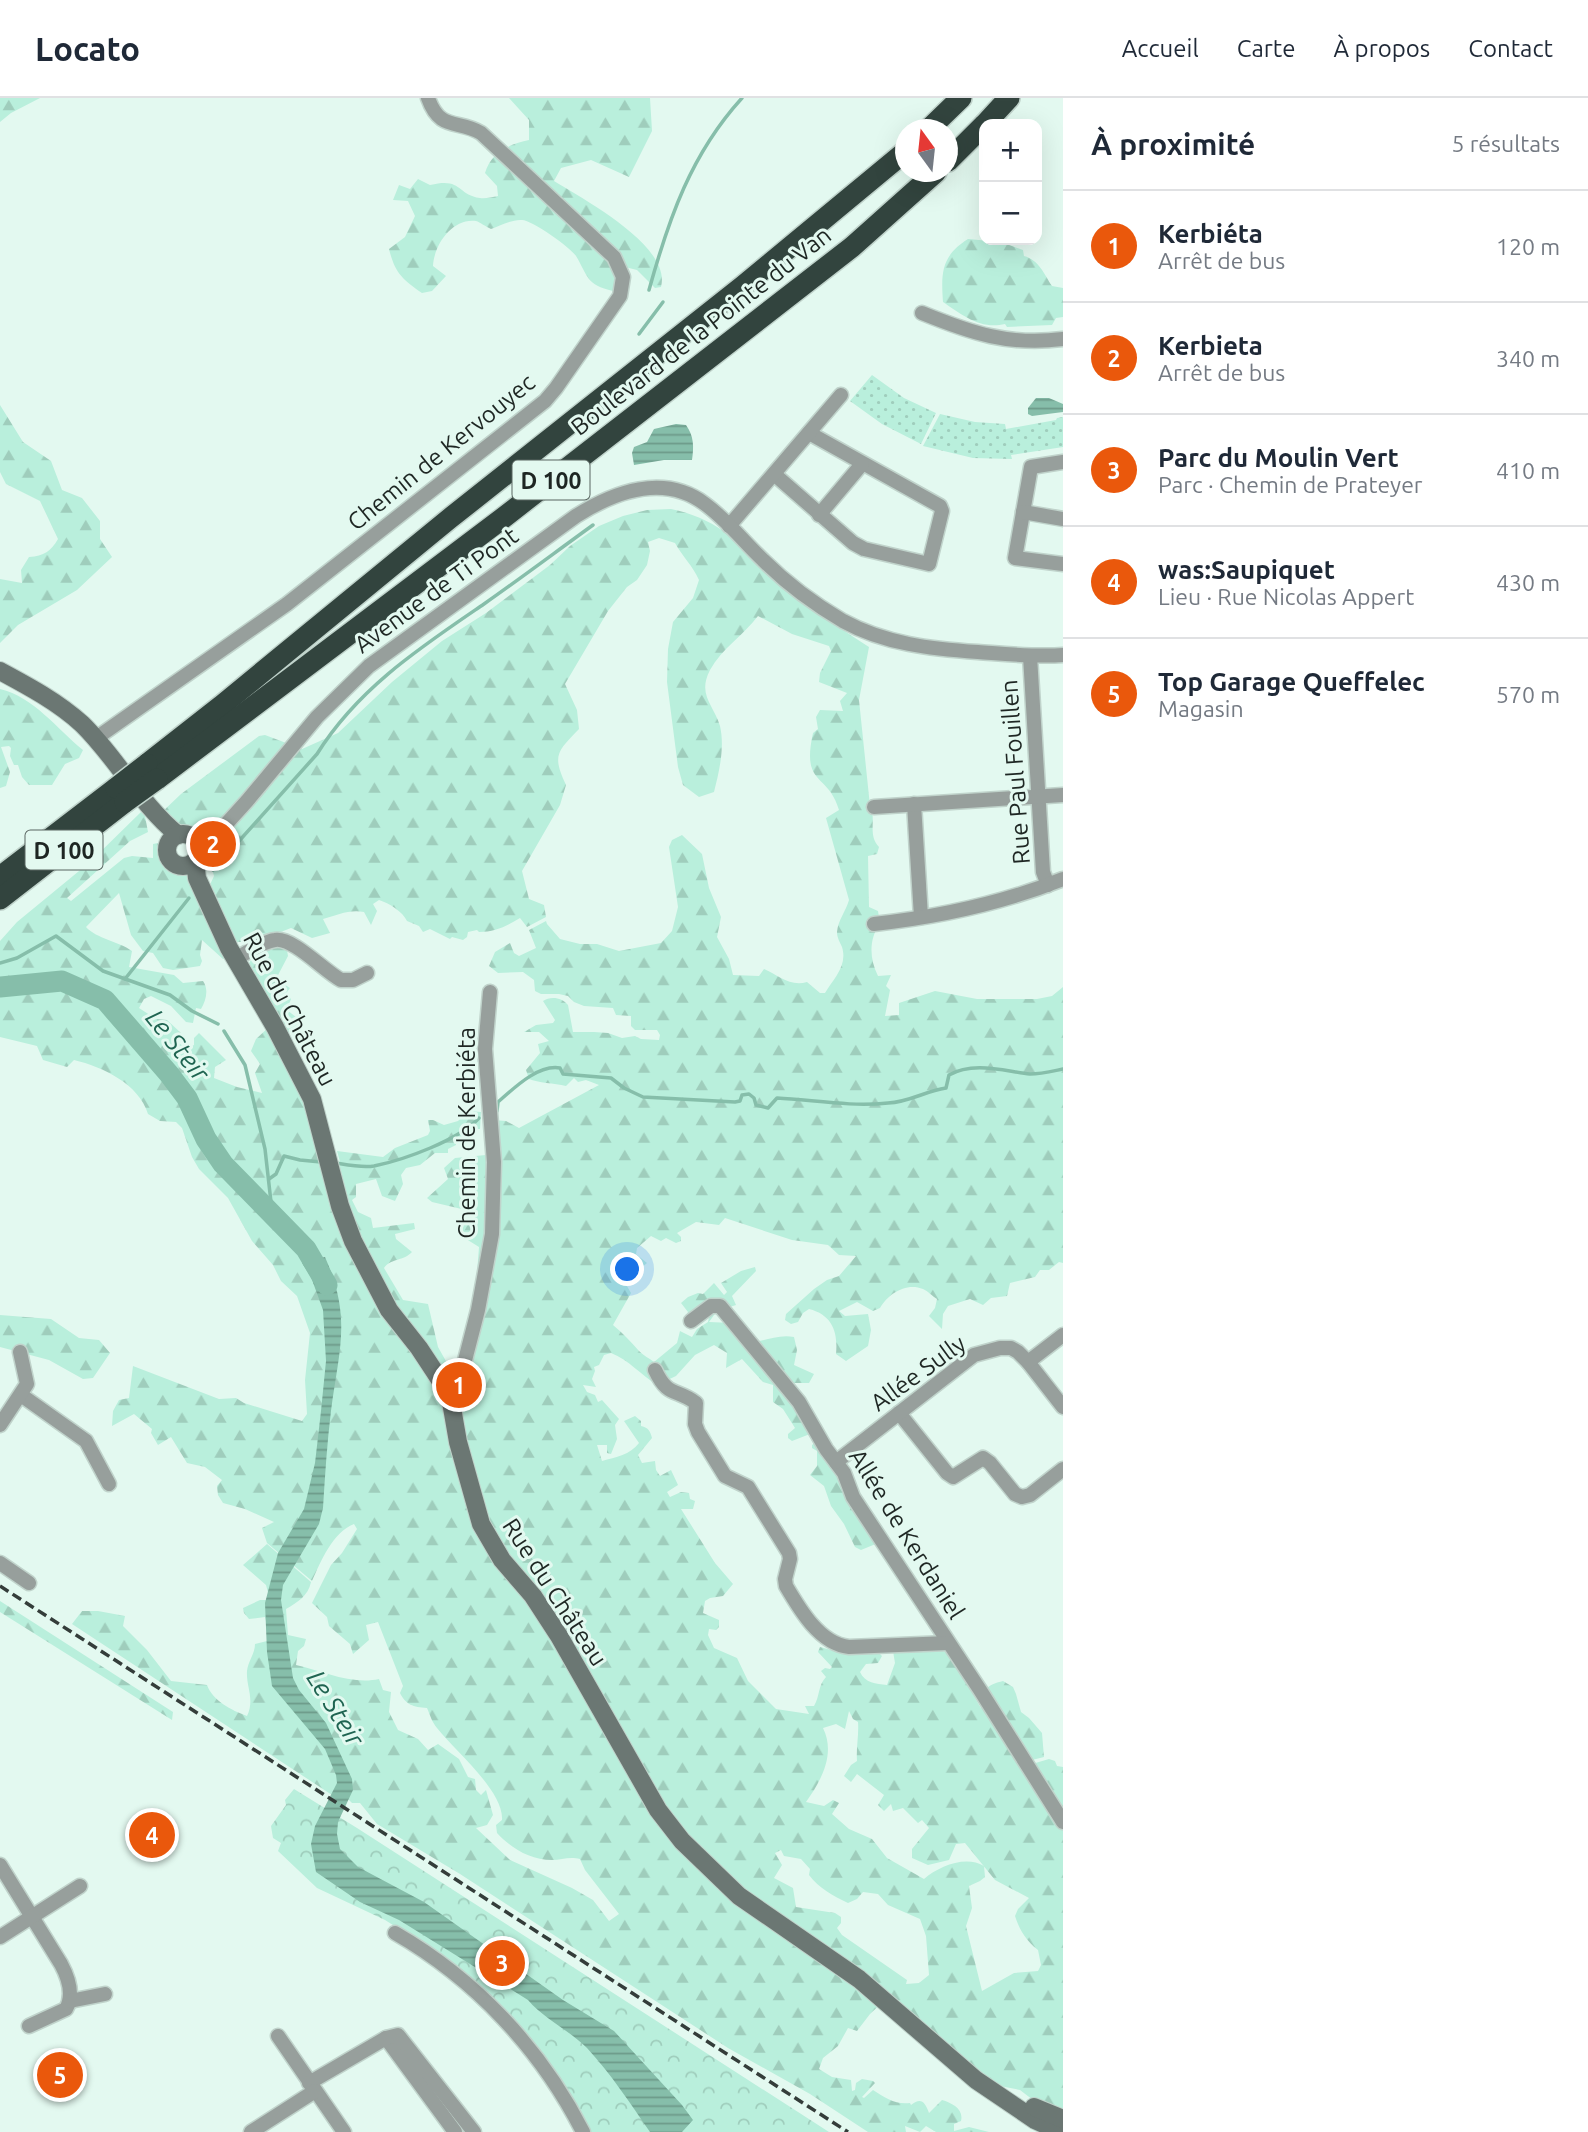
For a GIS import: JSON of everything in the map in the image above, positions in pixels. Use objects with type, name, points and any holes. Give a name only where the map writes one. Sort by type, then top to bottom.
[{"type":"highway","points":[[939,119],[961,98]]},
{"type":"highway","points":[[989,119],[1010,98]]},
{"type":"highway","points":[[958,150],[979,129]]},
{"type":"highway","name":"Boulevard de la Pointe du Van","points":[[152,771],[221,706],[449,519],[743,286],[895,159]]},
{"type":"highway","name":"Boulevard de la Pointe du Van","points":[[152,771],[503,518],[852,247],[925,182]]},
{"type":"highway","name":"D 100","points":[[1,891],[152,771]]},
{"type":"street","name":"Chemin de Kervouyec","points":[[95,739],[287,604],[545,401],[620,296],[624,284],[622,270],[609,252],[481,133],[471,128],[447,124],[435,112],[428,98]]},
{"type":"street","points":[[922,313],[967,331],[991,337],[1034,342],[1063,340]]},
{"type":"street","points":[[729,526],[841,395]]},
{"type":"street","points":[[774,474],[850,541],[864,549],[929,564],[942,508],[809,433]]},
{"type":"street","points":[[1063,462],[1031,467],[1015,558],[1063,564]]},
{"type":"street","points":[[819,515],[862,464]]},
{"type":"street","name":"Avenue de Ti Pont","points":[[187,853],[209,843],[317,717],[369,666],[597,502],[631,491],[672,491],[703,502],[793,587],[820,607],[857,628],[912,645],[1030,656],[1063,654]]},
{"type":"street","points":[[1023,512],[1063,519]]},
{"type":"street","name":"Rue Paul Fouillen","points":[[1030,656],[1044,872],[1048,885]]},
{"type":"street","name":"Rue du Château","points":[[0,671],[54,703],[83,725],[187,853],[235,959],[306,1085],[316,1113],[342,1216],[368,1273],[389,1310],[419,1348],[452,1402],[458,1443],[481,1524],[502,1560],[533,1596],[550,1622],[644,1788],[668,1823],[705,1865],[739,1896],[859,1979],[961,2069],[1035,2120],[1060,2120]]},
{"type":"street","points":[[874,807],[1063,795]]},
{"type":"street","points":[[914,804],[921,917]]},
{"type":"street","points":[[874,924],[986,904],[1024,894],[1063,879]]},
{"type":"street","points":[[235,959],[269,942],[280,940],[292,944],[341,980],[353,980],[367,973]]},
{"type":"street","name":"Chemin de Kerbiéta","points":[[446,1389],[457,1382],[463,1368],[478,1310],[492,1234],[494,1162],[485,1049],[490,992]]},
{"type":"street","name":"Allée de Kerdaniel","points":[[691,1321],[711,1306],[722,1308],[799,1402],[844,1473],[853,1497],[1063,1822]]},
{"type":"street","points":[[1063,1335],[1028,1362],[1063,1407]]},
{"type":"street","name":"Allée Sully","points":[[836,1462],[974,1355],[1011,1348],[1028,1362]]},
{"type":"street","points":[[0,1425],[28,1382],[20,1352]]},
{"type":"street","points":[[655,1370],[668,1390],[696,1404],[695,1424],[698,1432],[725,1476],[748,1487],[789,1553],[786,1586],[824,1637],[837,1645],[849,1647],[948,1643]]},
{"type":"street","points":[[21,1395],[86,1441],[109,1484]]},
{"type":"street","points":[[899,1413],[953,1477],[984,1458],[1015,1494],[1022,1497],[1063,1469]]},
{"type":"street","points":[[0,1563],[29,1583]]},
{"type":"street","points":[[0,1865],[65,1972],[70,2001],[66,2008],[29,2026]]},
{"type":"street","points":[[0,1937],[80,1886]]},
{"type":"street","points":[[394,1933],[455,1974],[505,2021],[548,2074],[583,2132]]},
{"type":"street","points":[[70,2001],[105,1994]]},
{"type":"street","points":[[251,2132],[386,2038],[398,2035],[474,2132]]},
{"type":"street","points":[[278,2036],[344,2132]]},
{"type":"street","points":[[386,2038],[455,2132]]},
{"type":"green space","points":[[0,98],[40,98],[0,122]]},
{"type":"green space","points":[[509,98],[650,98],[652,131],[629,177],[591,160],[561,168],[554,181],[604,212],[640,240],[661,271],[661,287],[655,288],[637,270],[625,267],[613,291],[604,289],[589,279],[576,256],[567,247],[542,229],[522,220],[491,229],[476,221],[467,221],[452,228],[437,250],[433,266],[446,276],[432,291],[422,293],[400,275],[389,249],[405,237],[415,216],[408,201],[393,200],[399,185],[410,189],[418,179],[430,185],[448,183],[480,198],[498,196],[497,186],[485,173],[488,166],[502,150],[529,140],[529,120]]},
{"type":"green space","points":[[968,239],[979,240],[979,245],[1009,245],[1023,250],[1024,256],[1037,264],[1052,286],[1063,288],[1063,317],[1056,318],[1052,325],[1007,327],[1005,324],[980,323],[957,312],[943,302],[942,282],[948,259],[959,245]]},
{"type":"green space","points":[[872,375],[904,398],[936,413],[921,444],[882,424],[850,401]]},
{"type":"green space","points":[[0,405],[23,442],[51,461],[62,490],[82,498],[100,521],[100,539],[112,557],[77,590],[18,625],[0,643],[0,579],[22,583],[21,570],[29,557],[46,552],[58,539],[40,501],[6,484],[0,472]]},
{"type":"green space","points":[[940,414],[975,422],[1005,424],[1006,429],[1063,417],[1063,447],[1011,455],[1012,459],[973,458],[923,446]]},
{"type":"green space","points":[[671,509],[690,514],[722,530],[809,606],[869,647],[859,700],[873,832],[879,847],[877,854],[868,856],[869,907],[878,911],[880,923],[872,942],[872,956],[878,976],[891,975],[886,986],[890,990],[885,1016],[899,1015],[899,1003],[935,991],[977,999],[1037,999],[1052,996],[1063,987],[1063,1263],[1059,1262],[1049,1270],[1040,1270],[1035,1277],[1010,1283],[1007,1296],[991,1298],[983,1305],[970,1299],[948,1306],[943,1314],[942,1329],[929,1316],[937,1299],[917,1287],[898,1291],[873,1311],[857,1302],[839,1311],[845,1316],[868,1314],[871,1330],[868,1346],[846,1361],[836,1354],[835,1332],[824,1316],[809,1309],[798,1322],[791,1324],[785,1320],[786,1314],[814,1289],[839,1276],[856,1256],[839,1255],[828,1245],[792,1240],[725,1218],[719,1225],[696,1222],[677,1233],[681,1241],[676,1243],[666,1238],[661,1241],[651,1236],[637,1248],[636,1254],[647,1263],[640,1269],[626,1256],[617,1269],[631,1293],[613,1325],[654,1362],[677,1343],[680,1331],[692,1337],[697,1329],[708,1322],[709,1317],[689,1325],[683,1321],[688,1312],[681,1303],[688,1297],[703,1294],[714,1283],[724,1295],[727,1292],[721,1283],[741,1271],[755,1267],[756,1271],[732,1296],[736,1305],[717,1311],[709,1322],[732,1323],[749,1342],[794,1337],[797,1350],[794,1365],[814,1374],[809,1383],[785,1383],[883,1541],[861,1550],[855,1547],[844,1524],[831,1506],[824,1486],[810,1475],[817,1466],[817,1451],[812,1448],[816,1442],[810,1434],[792,1441],[788,1438],[788,1434],[795,1428],[783,1409],[773,1402],[773,1385],[763,1382],[742,1359],[726,1368],[727,1353],[714,1345],[695,1355],[676,1376],[657,1385],[611,1353],[604,1355],[599,1365],[594,1367],[592,1379],[596,1387],[583,1385],[587,1392],[595,1395],[598,1402],[602,1400],[619,1419],[615,1425],[617,1439],[611,1454],[607,1453],[607,1445],[597,1445],[602,1461],[627,1453],[639,1443],[624,1421],[635,1416],[641,1421],[641,1426],[649,1430],[652,1438],[638,1455],[642,1463],[655,1461],[660,1476],[671,1470],[678,1485],[667,1492],[670,1497],[681,1492],[689,1493],[690,1499],[695,1501],[693,1509],[681,1509],[715,1563],[733,1584],[723,1596],[705,1601],[703,1613],[719,1620],[719,1627],[716,1630],[709,1629],[708,1635],[714,1648],[737,1658],[748,1681],[776,1709],[809,1714],[805,1706],[814,1706],[826,1677],[821,1671],[832,1667],[818,1652],[820,1647],[846,1654],[879,1653],[882,1656],[878,1663],[866,1664],[860,1672],[868,1681],[887,1685],[895,1663],[893,1651],[939,1649],[957,1666],[981,1708],[986,1709],[985,1693],[988,1687],[1003,1681],[1013,1687],[1021,1712],[1042,1733],[1044,1757],[1032,1760],[1022,1767],[1049,1759],[1055,1761],[1057,1766],[1063,1767],[1063,2123],[1020,2090],[995,2085],[966,2064],[941,2038],[887,1998],[857,2031],[848,2028],[838,2046],[823,2058],[819,2069],[832,2077],[851,2080],[852,2091],[862,2079],[873,2081],[875,2083],[862,2097],[864,2098],[873,2090],[895,2102],[911,2105],[917,2101],[922,2102],[929,2113],[942,2100],[946,2101],[961,2113],[961,2121],[954,2124],[954,2131],[969,2127],[989,2132],[936,2132],[926,2126],[920,2132],[905,2126],[906,2132],[868,2132],[810,2094],[728,2048],[460,1874],[377,1824],[360,1803],[352,1803],[344,1795],[332,1795],[72,1624],[82,1611],[125,1616],[123,1626],[147,1650],[171,1681],[207,1685],[218,1700],[247,1716],[250,1693],[247,1671],[255,1644],[271,1640],[265,1617],[249,1619],[243,1608],[260,1600],[270,1600],[266,1585],[243,1565],[267,1544],[311,1582],[305,1595],[286,1609],[288,1635],[306,1639],[304,1646],[298,1651],[296,1665],[348,1679],[379,1679],[383,1690],[391,1692],[389,1712],[398,1730],[418,1739],[428,1750],[438,1744],[459,1759],[468,1777],[475,1779],[476,1790],[481,1795],[486,1790],[493,1815],[487,1825],[476,1828],[510,1860],[593,1900],[609,1921],[619,1914],[585,1870],[580,1859],[536,1858],[508,1844],[497,1833],[496,1825],[502,1820],[501,1809],[495,1797],[477,1772],[437,1728],[427,1708],[410,1705],[402,1697],[400,1693],[403,1686],[378,1622],[366,1625],[369,1640],[353,1654],[350,1644],[329,1626],[327,1617],[312,1603],[331,1565],[357,1529],[354,1524],[334,1540],[312,1581],[267,1543],[262,1528],[274,1522],[223,1503],[217,1486],[222,1480],[205,1467],[187,1463],[171,1437],[158,1445],[151,1433],[152,1429],[134,1414],[112,1426],[113,1411],[119,1400],[129,1398],[133,1366],[219,1399],[236,1398],[302,1421],[307,1414],[305,1380],[310,1333],[297,1296],[281,1281],[273,1265],[252,1241],[228,1198],[199,1169],[182,1128],[176,1122],[160,1121],[148,1114],[137,1094],[108,1072],[74,1060],[67,1067],[43,1060],[37,1046],[0,1037],[0,941],[17,922],[90,862],[141,812],[145,816],[148,832],[130,841],[67,898],[71,901],[124,858],[153,858],[153,844],[158,843],[167,865],[188,873],[208,889],[214,876],[209,858],[213,845],[205,828],[194,826],[188,838],[174,829],[160,814],[181,794],[259,736],[265,735],[302,749],[338,733],[392,682],[442,641],[486,613],[550,565],[570,546],[599,526],[647,510]],"holes":[[[659,538],[675,543],[699,580],[693,598],[673,622],[668,649],[667,682],[678,767],[683,785],[699,797],[714,792],[721,760],[720,726],[708,700],[705,686],[710,670],[721,655],[758,616],[792,634],[829,646],[831,651],[820,673],[819,682],[847,693],[840,701],[843,711],[820,710],[816,717],[818,729],[813,733],[810,762],[817,778],[829,790],[839,810],[826,818],[849,900],[837,932],[843,960],[839,972],[825,993],[820,993],[807,982],[790,982],[764,969],[759,976],[733,975],[729,959],[717,937],[721,917],[709,888],[702,854],[682,835],[672,840],[669,847],[678,907],[672,931],[661,943],[619,951],[597,944],[580,944],[560,939],[546,921],[529,930],[536,948],[519,956],[514,953],[510,943],[495,952],[489,966],[498,973],[523,972],[534,980],[535,991],[541,994],[568,996],[584,1006],[613,1008],[616,1015],[631,1016],[631,1026],[635,1030],[657,1030],[660,1035],[659,1040],[635,1036],[622,1038],[608,1033],[573,1032],[568,1005],[556,998],[543,1001],[555,1020],[553,1023],[536,1025],[524,1032],[539,1032],[549,1041],[538,1044],[540,1053],[526,1070],[529,1079],[566,1086],[574,1078],[578,1082],[586,1080],[599,1085],[519,1128],[506,1121],[493,1120],[496,1154],[455,1158],[444,1168],[448,1179],[427,1198],[432,1202],[470,1211],[475,1218],[462,1217],[463,1237],[479,1247],[476,1286],[460,1386],[438,1347],[428,1304],[403,1300],[384,1268],[412,1252],[396,1239],[395,1234],[415,1229],[414,1223],[373,1228],[371,1218],[358,1212],[352,1200],[356,1197],[356,1184],[376,1179],[382,1196],[395,1201],[403,1184],[401,1175],[406,1168],[420,1165],[435,1153],[448,1153],[448,1149],[456,1145],[456,1139],[461,1138],[462,1143],[472,1139],[468,1133],[470,1129],[480,1129],[481,1112],[468,1111],[458,1121],[444,1125],[428,1120],[428,1135],[395,1148],[383,1157],[337,1151],[340,1162],[329,1164],[289,1033],[301,1021],[287,1010],[291,999],[287,992],[290,988],[276,979],[288,956],[287,950],[279,946],[267,946],[252,958],[246,969],[269,1027],[256,1039],[251,1051],[260,1064],[255,1073],[262,1093],[214,1078],[215,1067],[226,1060],[199,1033],[194,1038],[194,1045],[188,1048],[176,1042],[181,1033],[167,1020],[156,1019],[139,1008],[144,999],[151,996],[171,1006],[186,1022],[193,1023],[196,1008],[201,1009],[205,999],[206,988],[203,981],[183,983],[174,975],[129,967],[132,951],[86,927],[119,893],[131,935],[143,951],[153,953],[163,968],[173,970],[200,966],[202,940],[223,959],[227,956],[232,942],[255,942],[291,928],[312,938],[330,933],[323,919],[344,913],[364,912],[371,925],[377,911],[373,904],[379,900],[395,908],[423,932],[430,929],[450,939],[452,937],[463,940],[468,932],[496,930],[520,918],[527,927],[546,917],[544,905],[529,899],[522,871],[560,805],[566,785],[559,767],[559,754],[579,729],[577,710],[565,684],[608,611],[647,565],[650,551],[648,542]],[[849,1711],[858,1722],[857,1761],[844,1776],[851,1782],[857,1774],[884,1795],[878,1805],[884,1811],[891,1804],[893,1811],[903,1808],[918,1823],[922,1820],[929,1828],[912,1849],[912,1858],[928,1865],[949,1860],[956,1844],[965,1843],[983,1866],[977,1863],[953,1863],[924,1879],[887,1858],[872,1839],[849,1829],[832,1814],[839,1803],[833,1800],[824,1806],[806,1802],[825,1767],[828,1748],[823,1728],[836,1724],[845,1729]],[[781,1850],[784,1856],[801,1859],[810,1869],[809,1875],[813,1880],[848,1903],[863,1892],[878,1894],[888,1905],[920,1919],[926,1936],[929,1975],[919,1983],[906,1984],[907,1980],[842,1935],[837,1928],[841,1917],[835,1913],[796,1907],[793,1888],[774,1878],[782,1865],[775,1853]],[[984,1866],[995,1880],[1029,1898],[1015,1916],[1024,1935],[1038,1950],[1041,1965],[1038,1971],[1014,1973],[982,1991],[966,1926],[972,1908],[969,1886],[985,1877]]]},
{"type":"green space","points":[[0,689],[34,706],[83,750],[79,758],[65,764],[52,785],[29,785],[22,777],[18,765],[14,765],[9,746],[1,747],[10,772],[6,786],[0,788]]},
{"type":"green space","points":[[0,1315],[51,1319],[79,1338],[99,1340],[110,1353],[93,1378],[83,1379],[49,1360],[0,1347]]},
{"type":"green space","points":[[0,1601],[173,1712],[172,1720],[0,1612]]},
{"type":"green space","points":[[294,1789],[829,2132],[590,2132],[575,2102],[541,2053],[447,1977],[431,1949],[385,1920],[317,1888],[278,1851],[281,1843],[273,1838],[271,1826]]},
{"type":"shaded area","points":[[1036,398],[1049,398],[1063,404],[1063,412],[1032,416],[1028,414],[1028,408]]},
{"type":"shaded area","points":[[676,424],[686,425],[691,433],[692,460],[664,460],[634,465],[634,447],[647,442],[654,429]]},
{"type":"shaded area","points":[[325,1257],[338,1298],[341,1334],[323,1508],[319,1524],[283,1585],[281,1600],[293,1678],[299,1690],[326,1723],[352,1779],[353,1790],[338,1822],[340,1849],[358,1867],[424,1902],[563,2000],[614,2031],[693,2120],[682,2132],[650,2132],[587,2048],[528,2000],[399,1920],[360,1902],[316,1872],[311,1844],[315,1826],[337,1783],[336,1775],[325,1749],[272,1686],[267,1652],[265,1603],[278,1553],[304,1509],[315,1463],[326,1361],[323,1310],[311,1277],[302,1263]]},
{"type":"waterway","points":[[649,290],[674,212],[695,164],[724,119],[742,98]]},
{"type":"waterway","points":[[639,334],[663,302]]},
{"type":"waterway","points":[[213,870],[371,689],[414,653],[593,525]]},
{"type":"waterway","points":[[125,979],[189,898]]},
{"type":"waterway","name":"Le Steir","points":[[0,963],[17,958],[56,936],[103,971],[170,995],[192,1011],[218,1024]]},
{"type":"waterway","name":"Le Steir","points":[[0,987],[62,981],[105,1000],[187,1098],[206,1139],[223,1164],[306,1249],[327,1285]]},
{"type":"waterway","name":"Le Steir","points":[[224,1031],[245,1065],[265,1149],[272,1211]]},
{"type":"waterway","points":[[497,1111],[498,1102],[518,1084],[552,1068],[560,1068],[563,1074],[611,1078],[643,1097],[735,1102],[740,1101],[742,1095],[749,1094],[756,1105],[768,1108],[777,1098],[846,1104],[896,1102],[946,1088],[949,1075],[968,1069],[989,1068],[1030,1074],[1063,1069]]},
{"type":"waterway","points":[[336,1163],[369,1167],[400,1159],[445,1141],[479,1118]]},
{"type":"waterway","points":[[269,1179],[276,1174],[284,1156],[321,1162]]},
{"type":"railway","points":[[0,1586],[848,2132]]},
{"type":"place","name":"Kerbieta","points":[[213,844]]},
{"type":"place","name":"Kerbiéta","points":[[459,1385]]},
{"type":"place","name":"was:Saupiquet","points":[[152,1835]]},
{"type":"place","name":"Parc du Moulin Vert","points":[[502,1963]]},
{"type":"place","name":"Top Garage Queffelec","points":[[60,2075]]}]
